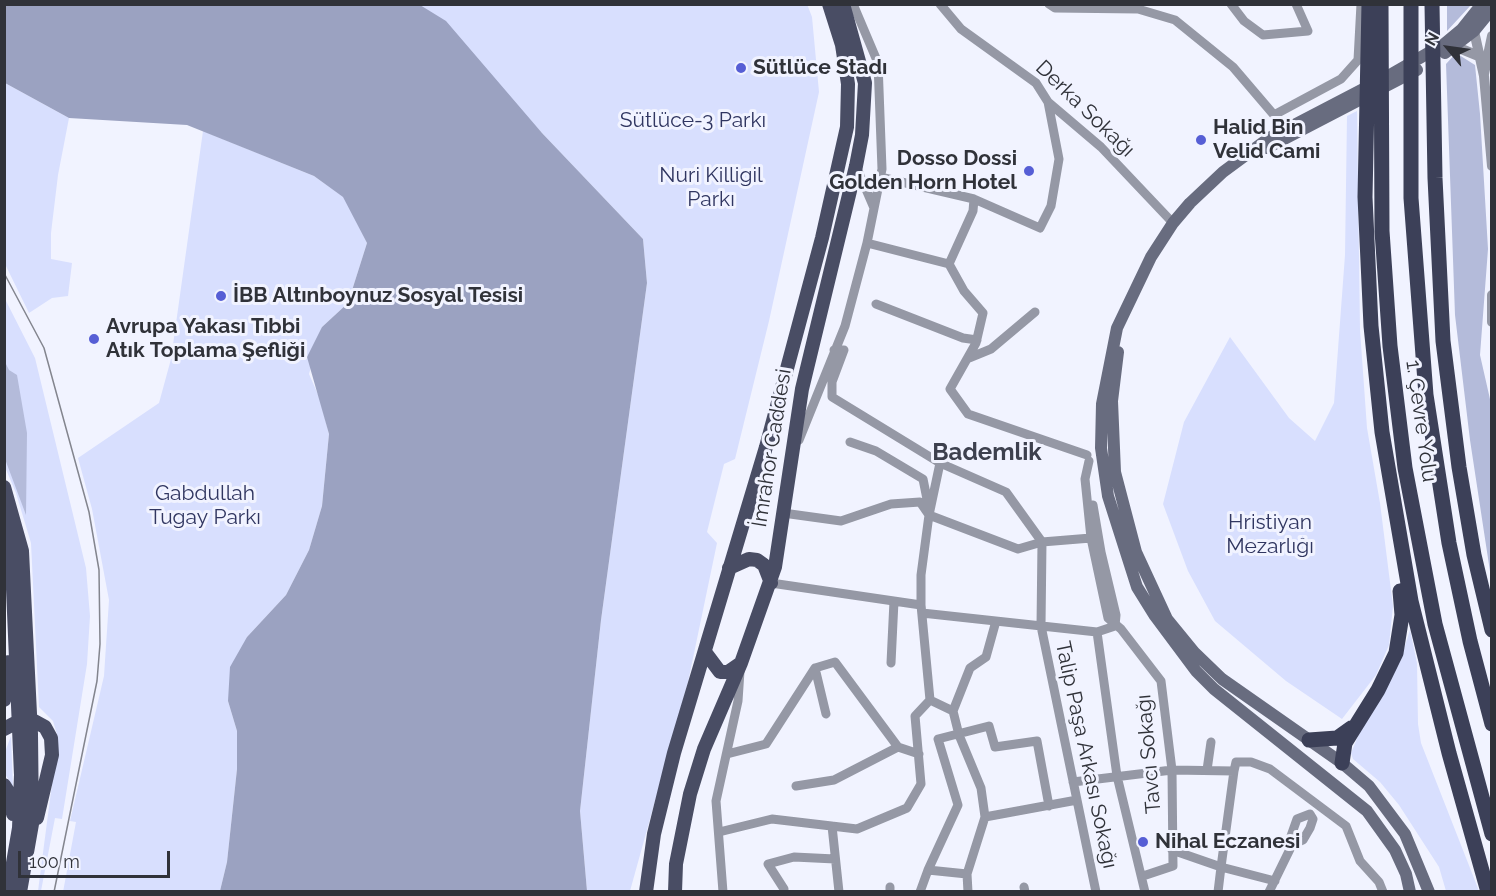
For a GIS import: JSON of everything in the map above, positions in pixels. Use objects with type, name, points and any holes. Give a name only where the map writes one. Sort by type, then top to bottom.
[{"type":"highway","points":[[1342,763],[1345,743],[1392,664],[1400,636],[1402,608],[1395,519],[1377,386],[1367,252],[1365,139],[1369,4]]},
{"type":"highway","name":"1. Çevre Yolu","points":[[1381,4],[1382,231],[1389,346],[1402,447],[1435,624],[1491,834]]},
{"type":"highway","name":"1. Çevre Yolu","points":[[1411,4],[1412,198],[1426,395],[1451,553],[1468,635],[1491,724]]},
{"type":"highway","points":[[1432,4],[1435,178],[1443,341],[1461,478],[1491,630]]},
{"type":"highway","points":[[1395,519],[1424,660],[1488,891]]},
{"type":"highway","points":[[1309,740],[1337,738],[1358,722]]},
{"type":"main road","name":"İmrahor Caddesi","points":[[646,891],[654,834],[674,753],[766,447],[822,238],[847,127],[848,84],[842,45],[830,4]]},
{"type":"main road","name":"İmrahor Caddesi","points":[[675,891],[676,864],[690,794],[704,749],[741,663],[771,584],[789,464],[818,316],[856,166],[865,83],[843,4]]},
{"type":"main road","points":[[1476,24],[1482,4]]},
{"type":"main road","points":[[1249,154],[1429,63],[1491,9]]},
{"type":"main road","points":[[848,101],[864,101]]},
{"type":"main road","points":[[1334,112],[1279,133],[1205,188],[1173,223],[1151,257],[1117,328],[1106,374],[1107,450],[1129,533],[1147,580],[1167,619],[1194,652],[1222,679],[1342,763],[1369,786],[1390,810],[1413,848],[1429,891]]},
{"type":"main road","points":[[1107,450],[1102,462],[1119,536],[1137,587],[1173,641],[1214,689],[1367,811],[1395,850],[1406,874],[1410,891]]},
{"type":"main road","points":[[4,487],[16,522],[22,551],[24,721],[19,828],[8,891]]},
{"type":"main road","points":[[4,524],[12,567],[15,633],[33,807],[20,891]]},
{"type":"main road","points":[[729,568],[749,559],[757,560],[764,565],[771,584]]},
{"type":"main road","points":[[4,700],[10,652],[15,633]]},
{"type":"main road","points":[[705,652],[720,672],[728,672],[741,663]]},
{"type":"main road","points":[[4,729],[24,721],[38,722],[49,732],[52,748],[45,789],[28,845]]},
{"type":"main road","points":[[1342,763],[1351,796]]},
{"type":"main road","points":[[4,785],[19,828]]},
{"type":"street","points":[[789,464],[845,326],[867,243],[880,177],[878,63],[853,4]]},
{"type":"street","name":"Derka Sokağı","points":[[940,4],[961,29],[1036,83],[1048,102],[1101,147],[1173,223]]},
{"type":"street","points":[[1049,4],[1055,8],[1138,9],[1175,20],[1233,67],[1274,115],[1279,133]]},
{"type":"street","points":[[1232,4],[1244,21],[1263,35],[1308,31],[1296,4]]},
{"type":"street","points":[[1274,115],[1350,72],[1358,60],[1361,4]]},
{"type":"street","points":[[1476,24],[1487,29],[1491,38],[1484,76]]},
{"type":"street","points":[[1476,24],[1484,76],[1491,166]]},
{"type":"street","points":[[1453,42],[1481,57]]},
{"type":"street","points":[[880,177],[974,199],[1040,228],[1051,206],[1059,159],[1048,102]]},
{"type":"street","points":[[856,166],[874,209]]},
{"type":"street","points":[[950,264],[973,211],[974,199]]},
{"type":"street","points":[[867,243],[950,264],[964,291],[982,313],[977,340],[951,389],[968,414],[1102,462]]},
{"type":"street","points":[[1491,295],[1491,322]]},
{"type":"street","points":[[876,304],[963,338],[977,340]]},
{"type":"street","points":[[969,358],[991,349],[1035,312]]},
{"type":"street","points":[[834,350],[844,350],[832,382],[832,397],[940,463],[1006,492],[1042,542]]},
{"type":"street","points":[[850,442],[876,452],[923,479],[929,515]]},
{"type":"street","points":[[771,584],[894,601],[921,609],[996,621],[1098,632],[1115,626],[1116,615],[1093,507],[1088,458],[1092,448],[1107,450]]},
{"type":"street","name":"Tavcı Sokağı","points":[[1088,458],[1085,479],[1091,538],[1108,618],[1121,629],[1161,681],[1172,770],[1172,850]]},
{"type":"street","points":[[719,832],[772,819],[857,829],[907,808],[921,784],[915,716],[930,700],[921,609],[921,575],[929,515],[940,463]]},
{"type":"street","points":[[783,513],[841,521],[891,504],[920,502],[929,515],[1018,549],[1042,542],[1091,538]]},
{"type":"street","name":"Talip Paşa Arkası Sokağı","points":[[1042,542],[1041,626],[1096,891]]},
{"type":"street","points":[[891,663],[894,601]]},
{"type":"street","points":[[968,891],[967,874],[985,817],[981,788],[959,735],[953,711],[970,668],[986,657],[996,621]]},
{"type":"street","points":[[1098,632],[1117,776],[1145,891]]},
{"type":"street","points":[[727,754],[766,744],[814,668],[835,662],[898,747],[919,754]]},
{"type":"street","points":[[723,891],[716,801],[738,701],[741,663]]},
{"type":"street","points":[[814,668],[826,714]]},
{"type":"street","points":[[930,700],[953,711]]},
{"type":"street","points":[[920,891],[958,805],[938,740],[989,726],[995,747],[1037,741],[1049,806]]},
{"type":"street","points":[[1208,770],[1211,742]]},
{"type":"street","points":[[796,786],[834,780],[898,747]]},
{"type":"street","points":[[1218,891],[1236,762],[1251,762],[1270,769],[1301,790],[1315,805],[1346,826],[1360,861],[1379,882],[1383,891]]},
{"type":"street","points":[[1073,783],[1172,770],[1234,771]]},
{"type":"street","points":[[1301,790],[1304,814]]},
{"type":"street","points":[[985,817],[1077,800]]},
{"type":"street","points":[[1269,891],[1292,844],[1297,819],[1304,814],[1310,814],[1313,819],[1303,840],[1292,844]]},
{"type":"street","points":[[832,826],[839,891]]},
{"type":"street","points":[[1143,876],[1173,866],[1172,850],[1221,867],[1275,881]]},
{"type":"street","points":[[784,889],[768,864],[794,856],[835,859]]},
{"type":"street","points":[[928,870],[967,874]]},
{"type":"green space","name":"Sütlüce-3 Parkı","points":[[807,4],[812,17],[819,92],[769,321],[735,459],[724,464],[707,532],[717,543],[688,682],[630,891],[587,891],[580,811],[601,620],[647,283],[643,239],[420,5]]},
{"type":"green space","points":[[5,83],[69,118],[58,175],[51,233],[51,259],[72,263],[68,296],[52,298],[29,313],[5,264]]},
{"type":"green space","name":"Hristiyan Mezarlığı","points":[[1357,111],[1360,330],[1367,428],[1380,503],[1393,606],[1389,645],[1376,675],[1342,719],[1286,681],[1215,621],[1188,571],[1163,504],[1184,422],[1230,337],[1289,418],[1315,441],[1334,403],[1345,255],[1347,116]]},
{"type":"green space","name":"Gabdullah Tugay Parkı","points":[[203,131],[314,176],[345,198],[367,243],[348,303],[322,327],[309,374],[320,399],[329,434],[322,506],[309,550],[286,595],[247,637],[228,701],[237,731],[237,769],[227,862],[220,891],[63,892],[76,822],[70,821],[104,676],[109,600],[92,509],[78,458],[159,403],[171,359]]},
{"type":"green space","points":[[4,297],[35,358],[86,568],[90,616],[87,664],[62,819],[55,818],[41,891],[38,891],[58,738],[53,721],[39,707],[31,543],[16,493],[5,467]]},
{"type":"green space","points":[[1410,630],[1417,663],[1418,724],[1421,743],[1479,891],[1446,891],[1439,867],[1399,805],[1380,782],[1353,759],[1351,753],[1361,729],[1400,661]]},
{"type":"green space","points":[[11,736],[13,787],[5,774],[5,752]]},
{"type":"shaded area","points":[[5,4],[420,5],[446,21],[542,133],[643,239],[647,283],[601,620],[580,811],[587,891],[220,891],[227,862],[237,769],[237,731],[228,701],[230,667],[247,637],[286,595],[309,550],[322,506],[329,434],[307,357],[322,327],[348,303],[367,243],[343,197],[314,176],[187,125],[69,118],[5,83]]},
{"type":"shaded area","points":[[1447,5],[1471,5],[1447,31]]},
{"type":"shaded area","points":[[1456,53],[1475,65],[1480,114],[1488,249],[1480,355],[1492,408],[1491,578],[1470,440],[1455,315],[1446,64]]},
{"type":"shaded area","points":[[4,360],[9,370],[17,375],[27,433],[26,515],[5,459]]},
{"type":"tram line","points":[[4,273],[44,348],[89,512],[99,570],[100,644],[97,681],[54,892]]},
{"type":"place","name":"Sütlüce Stadı","points":[[741,68]]},
{"type":"place","name":"Halid Bin Velid Cami","points":[[1201,140]]},
{"type":"place","name":"Dosso Dossi Golden Horn Hotel","points":[[1029,171]]},
{"type":"place","name":"İBB Altınboynuz Sosyal Tesisi","points":[[221,296]]},
{"type":"place","name":"Avrupa Yakası Tıbbi Atık Toplama Şefliği","points":[[94,339]]},
{"type":"place","name":"Nihal Eczanesi","points":[[1143,842]]},
{"type":"district","name":"Bademlik","points":[[987,453]]},
{"type":"park label","name":"Nuri Killigil Parkı","points":[[711,188]]}]
